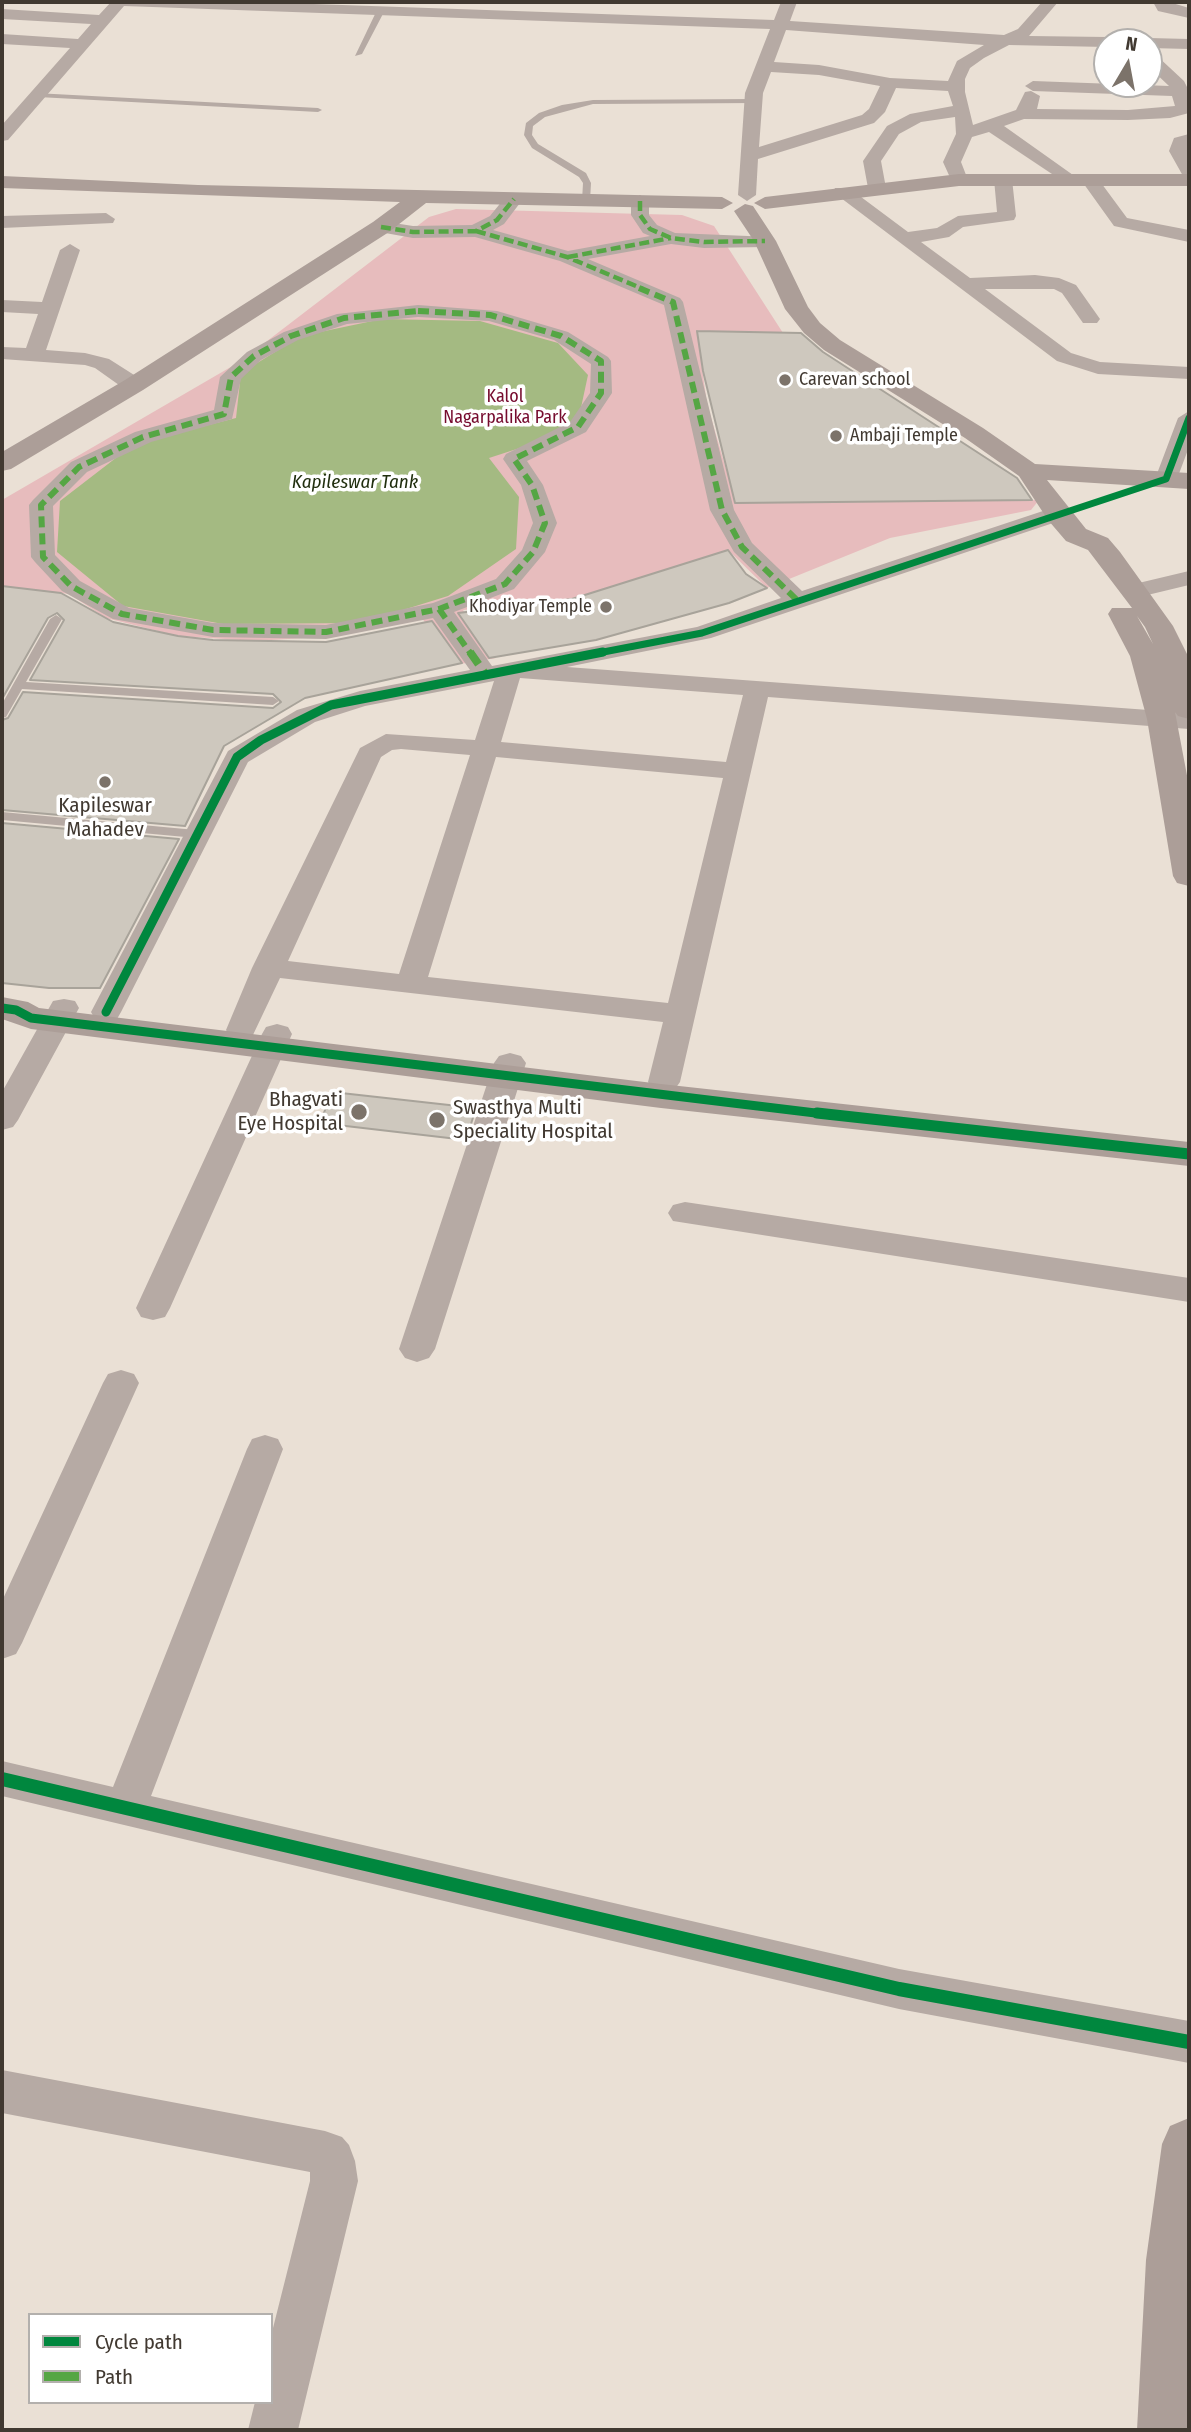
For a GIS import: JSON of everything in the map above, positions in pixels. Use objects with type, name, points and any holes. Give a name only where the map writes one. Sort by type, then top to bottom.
[{"type":"street","points":[[51,42],[87,2]]},
{"type":"street","points":[[2,136],[119,2]]},
{"type":"street","points":[[129,2],[381,10],[531,9],[1010,40],[1093,42]]},
{"type":"street","points":[[789,2],[764,66],[754,101],[745,203],[797,309],[812,328],[832,345],[974,433],[1028,471],[1067,524],[1097,544],[1181,654],[1180,716],[1189,876]]},
{"type":"street","points":[[764,66],[819,70],[890,83],[956,74],[978,54],[1010,40],[1033,25],[1051,2]]},
{"type":"street","points":[[1161,2],[1164,8],[1189,13]]},
{"type":"street","points":[[2,14],[104,20]]},
{"type":"street","points":[[2,39],[83,44]]},
{"type":"street","points":[[1163,44],[1189,44]]},
{"type":"street","points":[[1167,44],[1189,56]]},
{"type":"street","points":[[41,60],[68,61]]},
{"type":"street","points":[[1022,114],[1029,107],[1037,65]]},
{"type":"street","points":[[965,134],[1022,114],[1179,112],[1186,106],[1170,75],[1163,69]]},
{"type":"street","points":[[956,74],[965,134],[952,162],[959,180]]},
{"type":"street","points":[[748,156],[869,119],[876,112],[890,83]]},
{"type":"street","points":[[1033,86],[1093,87]]},
{"type":"street","points":[[1163,90],[1180,91]]},
{"type":"street","points":[[877,188],[872,161],[893,130],[916,118],[963,110]]},
{"type":"street","points":[[992,126],[1068,179]]},
{"type":"street","points":[[1189,139],[1178,146],[1189,172]]},
{"type":"street","points":[[904,238],[942,233],[965,221],[1007,216],[1003,179]]},
{"type":"street","points":[[2,182],[420,197],[745,203],[959,180],[1189,180]]},
{"type":"street","points":[[1090,180],[1121,222],[1189,236]]},
{"type":"street","points":[[33,221],[43,184]]},
{"type":"street","points":[[842,192],[1064,357],[1078,364],[1098,368],[1189,373]]},
{"type":"street","points":[[2,463],[134,385],[381,227],[420,197]]},
{"type":"street","points":[[476,231],[497,220],[514,199]]},
{"type":"street","points":[[640,201],[640,215],[650,229],[671,238],[704,242],[765,241]]},
{"type":"street","points":[[2,222],[106,219]]},
{"type":"street","points":[[381,227],[413,232],[476,231],[567,257],[673,302],[722,509],[742,547],[797,600]]},
{"type":"street","points":[[567,257],[671,238]]},
{"type":"street","points":[[34,355],[70,250]]},
{"type":"street","points":[[966,284],[1035,281],[1059,284],[1069,289],[1090,319]]},
{"type":"street","points":[[2,306],[50,308]]},
{"type":"street","points":[[418,311],[490,315],[561,336],[601,361],[601,393],[578,427],[514,459],[532,485],[545,523],[533,552],[505,584],[439,609],[326,632],[213,629],[122,614],[71,586],[43,557],[41,505],[79,467],[143,437],[224,414],[231,377],[254,356],[291,336],[344,318],[418,311]]},
{"type":"street","points":[[2,353],[102,363],[134,385]]},
{"type":"street","points":[[1178,480],[1189,418]]},
{"type":"street","points":[[1028,471],[1178,480]]},
{"type":"street","points":[[106,1012],[237,757],[261,740],[331,705],[702,633],[797,600],[1067,524],[1178,480]]},
{"type":"street","points":[[1067,524],[1072,545],[1131,627],[1180,716]]},
{"type":"street","points":[[1135,591],[1189,578]]},
{"type":"street","points":[[439,609],[498,673],[1180,716]]},
{"type":"street","points":[[411,984],[486,747],[498,673]]},
{"type":"street","points":[[664,1082],[757,689]]},
{"type":"street","points":[[153,1308],[263,1037],[267,968],[369,754],[386,742],[401,741],[738,771]]},
{"type":"street","points":[[267,968],[680,1014]]},
{"type":"street","points":[[9,1009],[32,1018],[106,1012],[263,1037]]},
{"type":"street","points":[[62,1014],[263,1037],[1022,1138],[1189,1154]]},
{"type":"street","points":[[2,1120],[62,1014]]},
{"type":"street","points":[[508,1070],[664,1082],[1189,1138]]},
{"type":"street","points":[[417,1349],[508,1070]]},
{"type":"street","points":[[685,1213],[1189,1290]]},
{"type":"street","points":[[2,1643],[121,1382]]},
{"type":"street","points":[[125,1809],[265,1449]]},
{"type":"street","points":[[2,1779],[899,1989],[1189,2042]]},
{"type":"street","points":[[2,2091],[324,2153],[332,2161],[334,2181],[272,2430]]},
{"type":"street","points":[[1166,2430],[1182,2261],[1189,2144]]},
{"type":"lane","points":[[358,54],[381,10]]},
{"type":"lane","points":[[38,95],[318,110]]},
{"type":"lane","points":[[586,201],[587,183],[583,175],[535,146],[528,135],[529,125],[542,115],[593,102],[754,101]]},
{"type":"lane","points":[[2,714],[56,619]]},
{"type":"lane","points":[[18,685],[273,701]]},
{"type":"lane","points":[[2,816],[197,834]]},
{"type":"green space","name":"Kalol Nagarpalika Park","points":[[456,209],[682,215],[714,226],[783,333],[697,332],[707,404],[736,503],[1039,500],[1031,510],[890,538],[767,588],[728,550],[572,599],[463,610],[496,658],[454,665],[420,615],[334,636],[256,641],[178,636],[106,618],[69,594],[2,586],[2,500],[241,361],[429,217]]},
{"type":"water","name":"Kapileswar Tank","points":[[382,319],[480,321],[558,343],[588,375],[579,417],[529,445],[489,458],[519,497],[516,549],[448,596],[361,623],[223,624],[123,606],[57,552],[60,501],[134,444],[236,418],[241,373],[301,336]]},
{"type":"building","name":"Ambaji Temple","points":[[697,331],[801,333],[823,352],[1017,478],[1032,500],[735,503],[703,371]]},
{"type":"building","name":"Khodiyar Temple","points":[[728,550],[746,574],[767,588],[729,603],[596,640],[489,658],[458,613],[572,599]]},
{"type":"building","name":"Kapileswar Mahadev","points":[[2,586],[61,593],[113,622],[178,636],[213,640],[326,642],[432,621],[462,663],[305,698],[224,746],[185,826],[2,810],[2,720],[8,718],[23,692],[273,708],[281,702],[273,694],[30,680],[64,620],[57,613],[48,618],[2,699]]},
{"type":"building","points":[[2,823],[179,839],[100,988],[49,988],[2,983]]},
{"type":"building","points":[[332,1092],[476,1108],[466,1140],[320,1123]]},
{"type":"marked path","points":[[381,227],[413,232],[476,231],[497,220],[514,199]]},
{"type":"marked path","points":[[640,201],[640,215],[650,229],[671,238],[704,242],[765,241]]},
{"type":"marked path","points":[[476,231],[567,257],[673,302],[722,510],[742,547],[797,600]]},
{"type":"marked path","points":[[568,257],[671,238]]},
{"type":"marked path","points":[[439,609],[326,632],[213,630],[122,614],[71,586],[43,557],[41,505],[79,467],[143,437],[224,414],[231,377],[254,356],[291,336],[344,318],[418,311],[490,315],[561,336],[601,361],[601,393],[578,427],[514,459],[532,485],[545,523],[533,552],[505,584],[439,609],[486,675]]},
{"type":"cycle path","points":[[106,1012],[226,775],[237,757],[261,740],[331,705],[702,633],[1166,479],[1189,418]]},
{"type":"cycle path","points":[[2,1008],[16,1010],[31,1018],[661,1096],[1189,1154]]},
{"type":"cycle path","points":[[2,1779],[899,1989],[1189,2042]]},
{"type":"place","name":"Carevan school","points":[[785,380]]},
{"type":"place","name":"Ambaji Temple","points":[[836,436]]},
{"type":"place","name":"Khodiyar Temple","points":[[606,607]]},
{"type":"place","name":"Kapileswar Mahadev","points":[[105,782]]},
{"type":"place","name":"Bhagvati Eye Hospital","points":[[359,1112]]},
{"type":"place","name":"Swasthya Multi Speciality Hospital","points":[[437,1120]]}]
